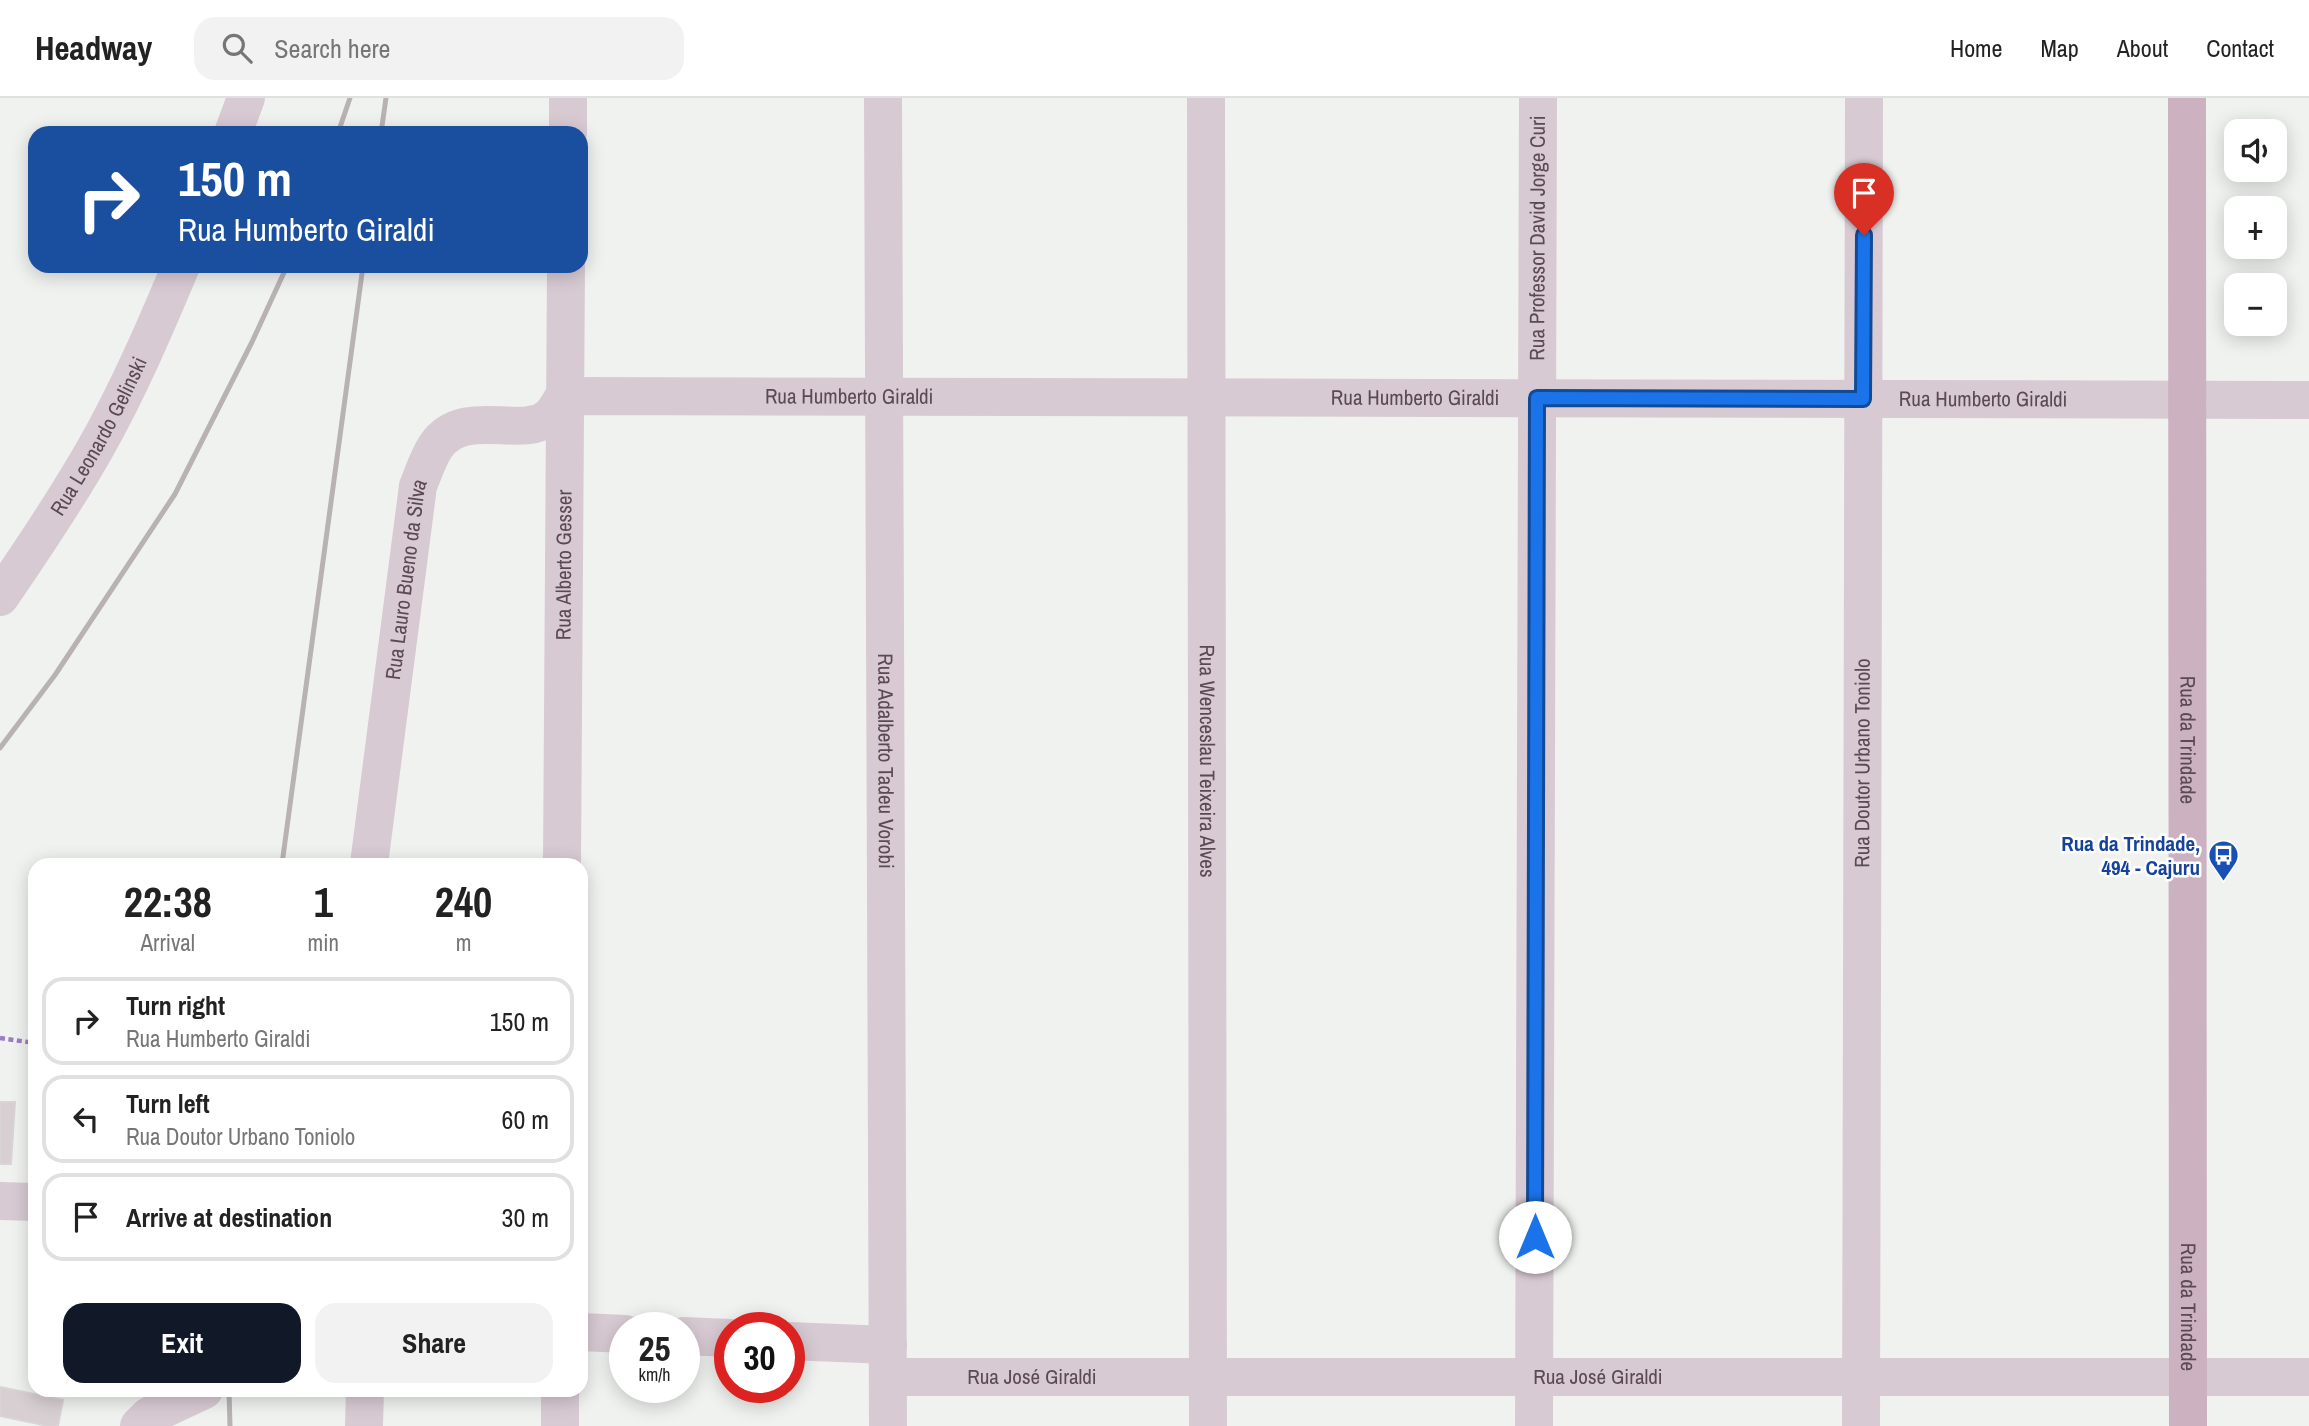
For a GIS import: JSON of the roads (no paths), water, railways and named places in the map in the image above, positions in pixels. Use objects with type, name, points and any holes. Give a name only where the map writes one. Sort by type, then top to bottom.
[{"type":"main road","name":"Rua da Trindade","points":[[2187,98],[2188,1426]]},
{"type":"street","points":[[236,126],[246,98]]},
{"type":"street","points":[[568,98],[568,126]]},
{"type":"street","name":"Rua Adalberto Tadeu Vorobi","points":[[883,98],[888,1426]]},
{"type":"street","name":"Rua Wenceslau Teixeira Alves","points":[[1206,98],[1208,1426]]},
{"type":"street","name":"Rua Professor David Jorge Curi","points":[[1534,1426],[1538,98]]},
{"type":"street","name":"Rua Doutor Urbano Toniolo","points":[[1861,1426],[1864,98]]},
{"type":"street","name":"Rua Leonardo Gelinski","points":[[0,597],[48,527],[96,447],[178,273]]},
{"type":"street","name":"Rua Alberto Gesser","points":[[562,858],[566,273]]},
{"type":"street","name":"Rua Humberto Giraldi","points":[[564,396],[2309,400]]},
{"type":"street","name":"Rua Lauro Bueno da Silva","points":[[370,858],[418,486],[436,445],[455,429],[476,425],[533,424],[548,418],[564,396]]},
{"type":"street","points":[[0,1200],[28,1202]]},
{"type":"street","points":[[588,1332],[609,1333]]},
{"type":"street","name":"Rua José Giraldi","points":[[805,1344],[888,1361],[1208,1377],[2309,1377]]},
{"type":"street","points":[[139,1426],[149,1416],[189,1397]]},
{"type":"street","points":[[364,1426],[365,1397]]},
{"type":"street","points":[[560,1397],[560,1426]]},
{"type":"railway","points":[[340,126],[350,98]]},
{"type":"railway","points":[[382,126],[386,98]]},
{"type":"railway","points":[[0,748],[55,675],[175,494],[284,273]]},
{"type":"railway","points":[[283,858],[362,273]]},
{"type":"railway","points":[[229,1397],[230,1426]]},
{"type":"place","name":"Rua da Trindade, 494 - Cajuru","points":[[2223,883]]}]
